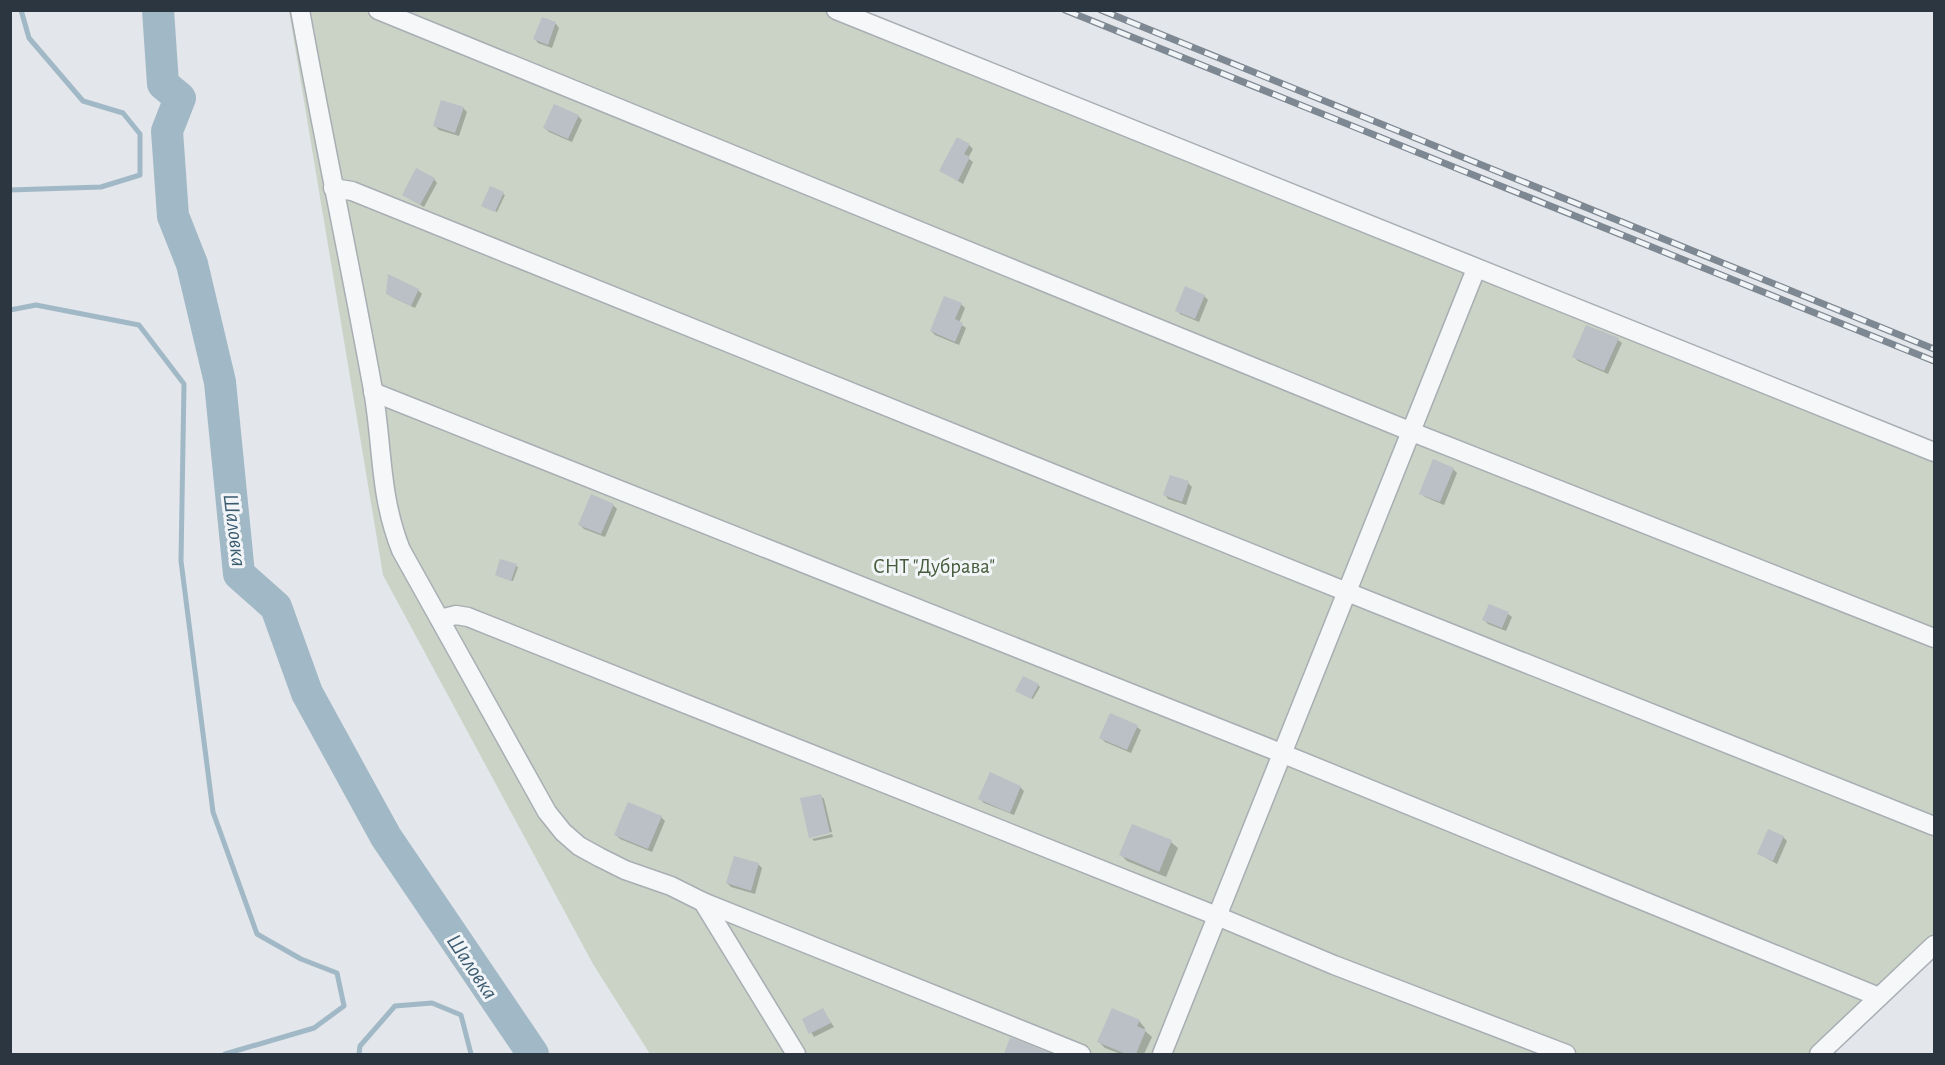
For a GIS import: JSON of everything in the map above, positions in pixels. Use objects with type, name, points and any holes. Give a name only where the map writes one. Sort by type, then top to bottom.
[{"type":"lane","points":[[300,10],[373,392],[385,498],[392,527],[401,550],[547,812],[563,832],[579,846],[625,870],[671,886],[703,902],[1081,1054]]},
{"type":"lane","points":[[378,10],[1412,432],[1935,639]]},
{"type":"lane","points":[[836,10],[1935,452]]},
{"type":"lane","points":[[333,188],[352,190],[1347,592],[1935,826]]},
{"type":"lane","points":[[1162,1054],[1476,269]]},
{"type":"lane","points":[[373,392],[1281,753],[1879,997]]},
{"type":"lane","points":[[440,619],[456,615],[468,617],[1217,916],[1334,965],[1566,1054]]},
{"type":"lane","points":[[703,902],[796,1054]]},
{"type":"lane","points":[[1819,1054],[1935,945]]},
{"type":"green space","name":"СНТ \"Дубрава\"","points":[[289,11],[859,11],[1934,441],[1934,951],[1826,1054],[650,1054],[593,964],[383,575]]},
{"type":"building","points":[[542,17],[556,22],[548,45],[533,39]]},
{"type":"building","points":[[441,100],[464,107],[455,133],[433,126]]},
{"type":"building","points":[[554,104],[579,115],[568,139],[543,128]]},
{"type":"building","points":[[957,137],[970,144],[964,154],[970,157],[958,181],[939,171]]},
{"type":"building","points":[[416,168],[435,178],[420,205],[402,195]]},
{"type":"building","points":[[490,186],[504,192],[495,212],[481,206]]},
{"type":"building","points":[[388,274],[419,289],[411,306],[386,294]]},
{"type":"building","points":[[1185,286],[1205,295],[1195,319],[1175,311]]},
{"type":"building","points":[[944,296],[962,303],[955,319],[963,323],[955,342],[930,331]]},
{"type":"building","points":[[1586,325],[1619,338],[1604,371],[1572,357]]},
{"type":"building","points":[[1433,459],[1454,468],[1440,502],[1419,494]]},
{"type":"building","points":[[1170,475],[1189,481],[1182,502],[1163,495]]},
{"type":"building","points":[[591,494],[614,504],[601,534],[578,525]]},
{"type":"building","points":[[500,559],[517,564],[511,581],[495,575]]},
{"type":"building","points":[[1489,604],[1509,612],[1502,628],[1482,620]]},
{"type":"building","points":[[1023,676],[1039,684],[1031,699],[1015,691]]},
{"type":"building","points":[[1110,713],[1138,725],[1127,750],[1099,738]]},
{"type":"building","points":[[990,772],[1021,786],[1010,813],[978,799]]},
{"type":"building","points":[[821,794],[830,833],[809,838],[800,798]]},
{"type":"building","points":[[628,802],[662,816],[648,849],[614,835]]},
{"type":"building","points":[[1132,824],[1172,840],[1159,872],[1119,855]]},
{"type":"building","points":[[1768,829],[1784,836],[1773,861],[1757,854]]},
{"type":"building","points":[[734,856],[759,863],[751,891],[726,883]]},
{"type":"building","points":[[823,1008],[831,1023],[809,1034],[802,1019]]},
{"type":"building","points":[[1112,1008],[1140,1020],[1137,1026],[1146,1030],[1136,1054],[1126,1054],[1097,1042]]},
{"type":"building","points":[[1010,1038],[1014,1039],[1052,1054],[1004,1054]]},
{"type":"waterway","points":[[10,190],[101,187],[140,175],[140,134],[123,113],[83,101],[29,38],[21,10]]},
{"type":"waterway","name":"Шаловка","points":[[158,10],[163,84],[180,98],[167,131],[173,216],[192,264],[220,382],[239,574],[276,607],[307,693],[386,837],[533,1054]]},
{"type":"waterway","points":[[10,310],[36,305],[139,325],[184,384],[181,561],[213,812],[257,934],[301,959],[337,973],[344,1006],[314,1028],[225,1054]]},
{"type":"waterway","points":[[359,1054],[360,1046],[395,1006],[432,1003],[461,1015],[471,1054]]},
{"type":"railway","points":[[1065,10],[1934,361]]},
{"type":"railway","points":[[1101,10],[1934,349]]}]
